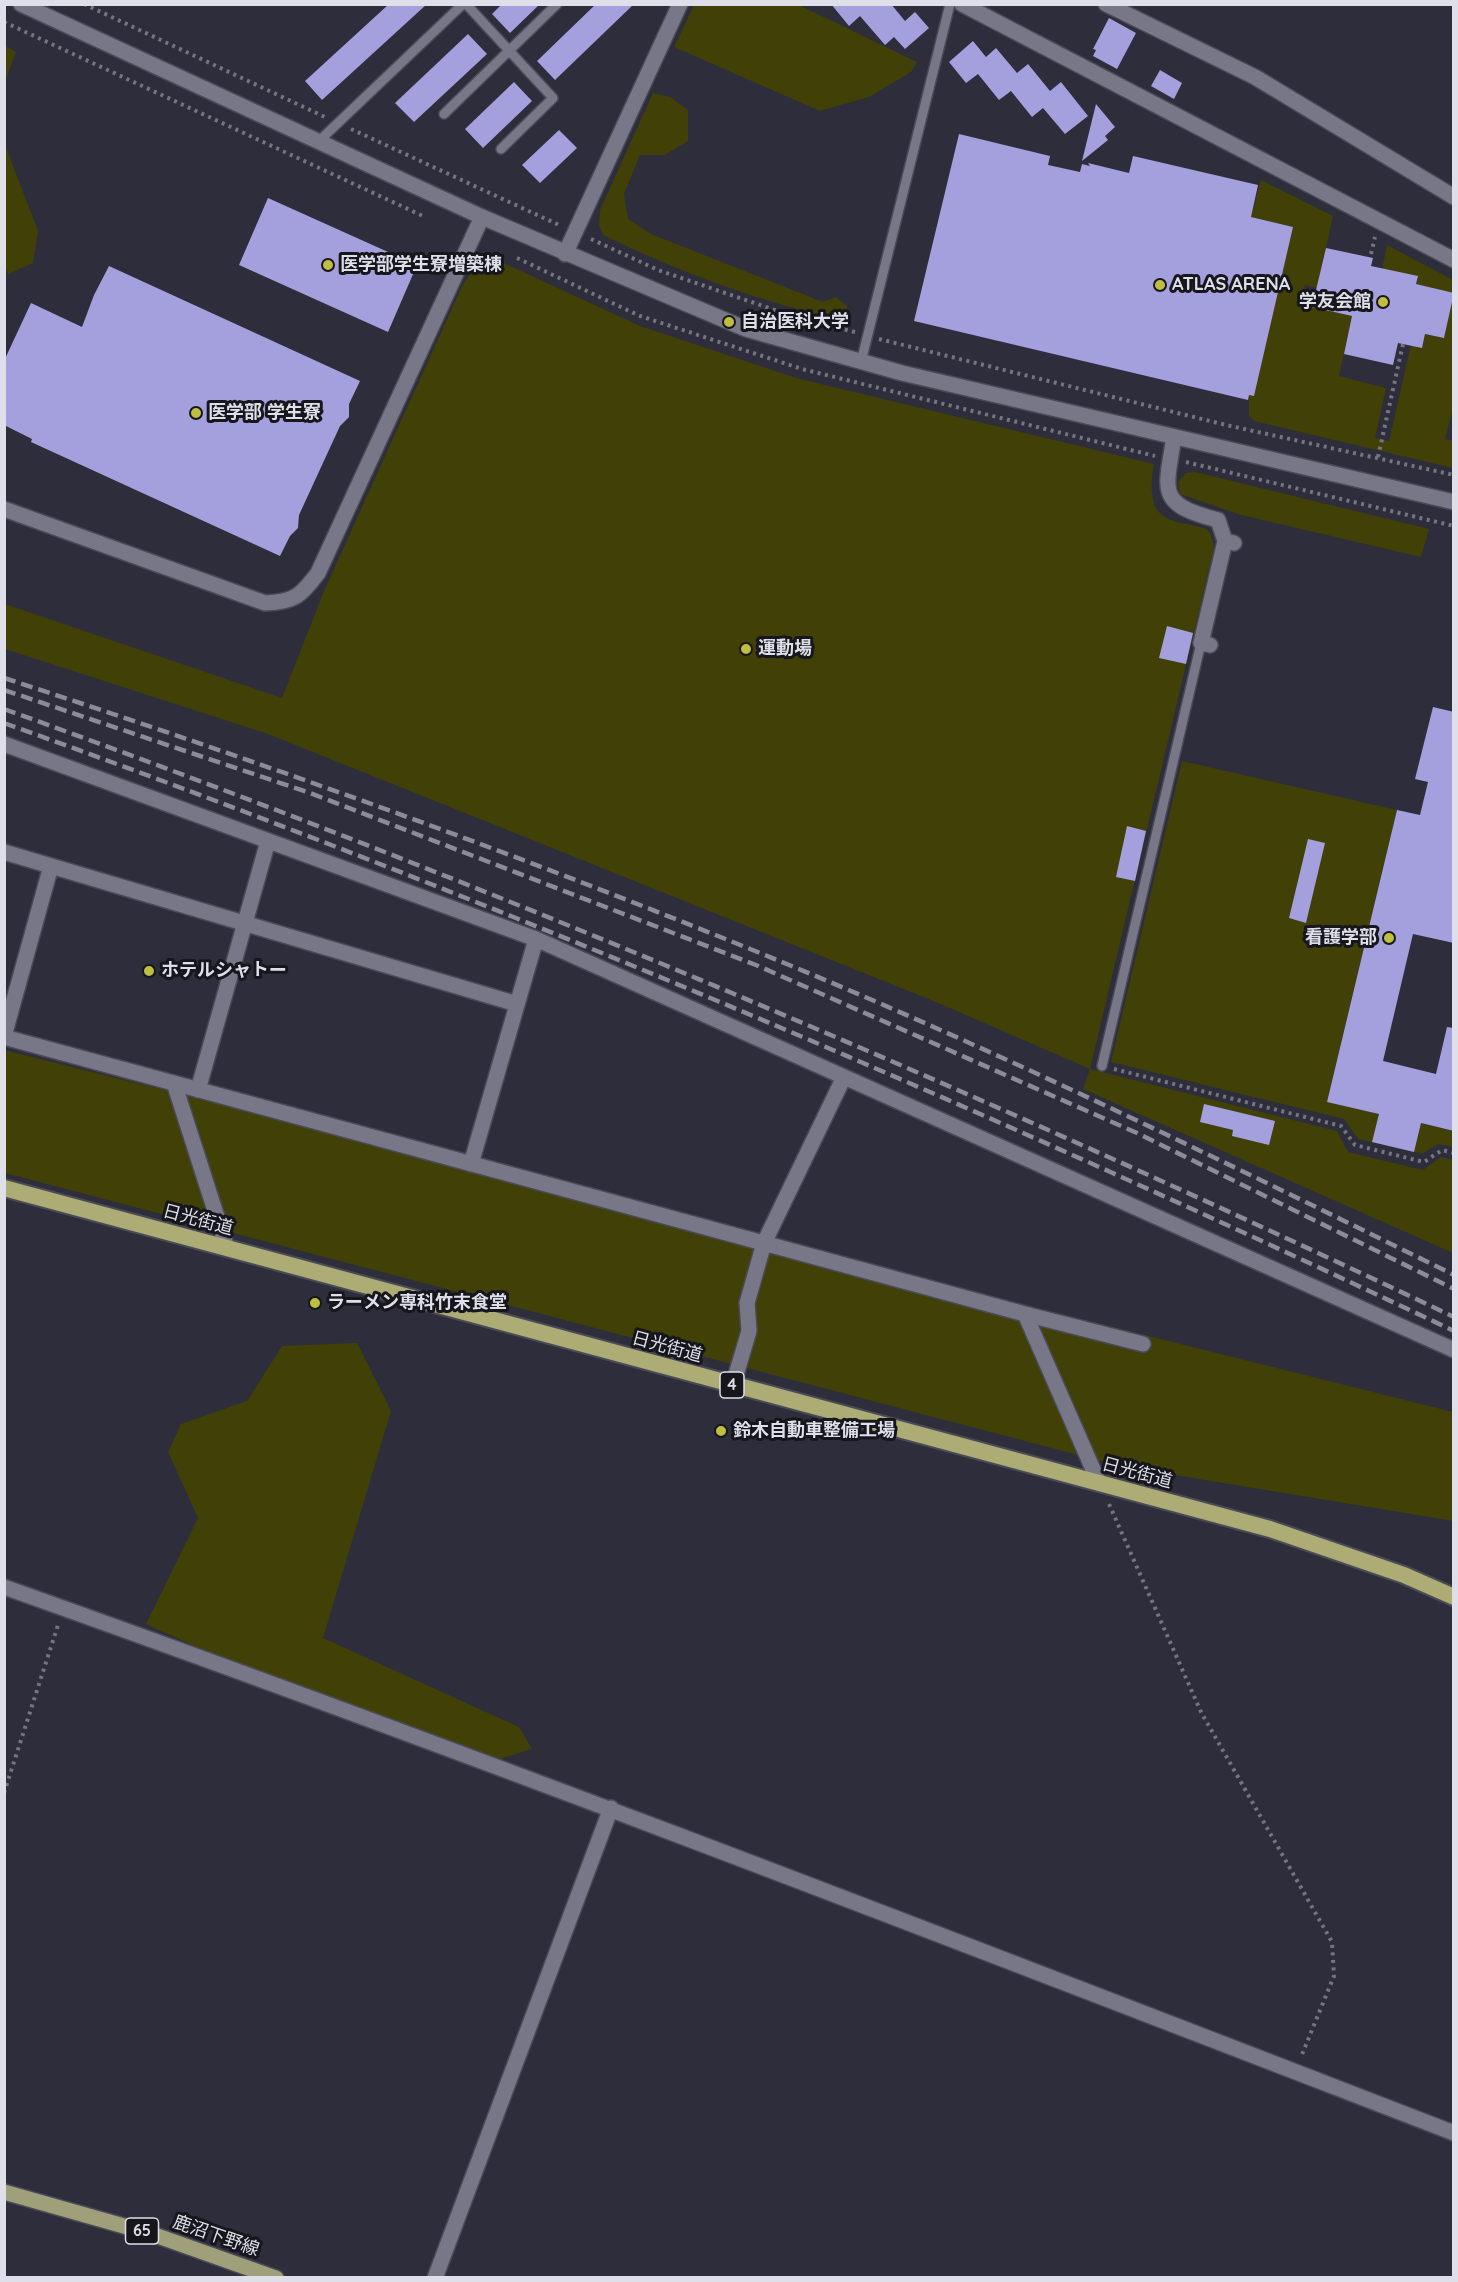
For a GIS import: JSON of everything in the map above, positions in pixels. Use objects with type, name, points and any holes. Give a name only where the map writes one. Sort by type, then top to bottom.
[{"type":"highway","name":"日光街道","points":[[4,1188],[1270,1529],[1404,1575],[1454,1597]]},
{"type":"main road","name":"鹿沼下野線","points":[[4,2192],[152,2234],[276,2277]]},
{"type":"street","points":[[21,4],[482,217],[565,254],[746,328],[861,362],[1454,502]]},
{"type":"street","points":[[565,254],[680,4]]},
{"type":"street","points":[[962,4],[1454,260]]},
{"type":"street","points":[[1106,4],[1255,77],[1454,197]]},
{"type":"street","points":[[4,510],[265,603],[287,602],[304,591],[318,573],[482,217]]},
{"type":"street","points":[[1174,437],[1168,492],[1175,505],[1188,512],[1218,520],[1229,542],[1205,644]]},
{"type":"street","points":[[4,744],[536,939],[1454,1350]]},
{"type":"street","points":[[198,1090],[268,841]]},
{"type":"street","points":[[4,852],[517,1004]]},
{"type":"street","points":[[51,866],[4,1037],[1143,1344]]},
{"type":"street","points":[[471,1164],[536,939]]},
{"type":"street","points":[[733,1385],[749,1331],[747,1303],[764,1243],[844,1077]]},
{"type":"street","points":[[174,1083],[227,1248]]},
{"type":"street","points":[[1025,1314],[1099,1483]]},
{"type":"street","points":[[4,1587],[180,1648],[611,1808],[1454,2133]]},
{"type":"street","points":[[435,2277],[611,1808]]},
{"type":"lane","points":[[319,141],[464,4],[553,99],[501,149]]},
{"type":"lane","points":[[444,114],[557,4]]},
{"type":"lane","points":[[861,362],[950,4]]},
{"type":"lane","points":[[1102,1066],[1205,644]]},
{"type":"path","points":[[84,4],[330,119]]},
{"type":"path","points":[[4,22],[423,216]]},
{"type":"path","points":[[350,129],[561,226]]},
{"type":"path","points":[[583,235],[658,270],[801,318],[858,333]]},
{"type":"path","points":[[870,336],[1226,424],[1454,476]]},
{"type":"path","points":[[1378,457],[1403,344]]},
{"type":"path","points":[[1102,1066],[1341,1126],[1355,1145],[1424,1162],[1442,1150],[1454,1153]]},
{"type":"path","points":[[1099,1483],[1201,1712],[1332,1942],[1334,1976],[1296,2072]]},
{"type":"path","points":[[4,1793],[63,1608]]},
{"type":"shaded area","points":[[694,5],[799,5],[917,62],[911,72],[869,97],[820,111],[674,47]]},
{"type":"shaded area","points":[[5,46],[16,52],[5,81]]},
{"type":"shaded area","points":[[653,93],[670,97],[688,110],[688,141],[665,155],[640,155],[624,194],[628,219],[651,234],[823,302],[836,297],[847,306],[846,322],[722,285],[662,262],[603,235],[599,225],[600,210]]},
{"type":"shaded area","points":[[5,145],[38,231],[33,263],[8,274],[4,263]]},
{"type":"shaded area","points":[[1261,180],[1333,216],[1317,288],[1305,285],[1303,292],[1315,295],[1312,307],[1352,316],[1339,376],[1386,388],[1375,438],[1389,441],[1411,345],[1422,348],[1425,334],[1444,338],[1453,297],[1454,405],[1445,439],[1453,441],[1453,468],[1254,421],[1249,416],[1249,395],[1254,395],[1293,227],[1251,217]]},
{"type":"shaded area","points":[[1387,245],[1453,280],[1453,293],[1416,284],[1418,277],[1382,269]]},
{"type":"shaded area","name":"運動場","points":[[495,259],[640,326],[796,378],[1154,464],[1152,493],[1160,513],[1175,521],[1206,529],[1211,534],[1214,547],[1090,1069],[936,1002],[268,734],[5,649],[5,604],[282,698],[324,591],[463,284],[473,271]]},
{"type":"shaded area","points":[[1195,472],[1429,529],[1421,557],[1241,515],[1180,494],[1178,482],[1186,473]]},
{"type":"shaded area","points":[[1182,761],[1397,810],[1327,1101],[1453,1131],[1453,1147],[1438,1144],[1422,1154],[1358,1139],[1344,1119],[1111,1062]]},
{"type":"shaded area","points":[[4,1050],[1453,1412],[1453,1521],[1120,1466],[5,1173]]},
{"type":"shaded area","points":[[1090,1069],[1337,1131],[1348,1152],[1423,1170],[1441,1157],[1453,1160],[1453,1253],[1083,1089]]},
{"type":"shaded area","points":[[357,1343],[391,1411],[323,1638],[519,1727],[532,1749],[496,1760],[214,1655],[146,1624],[198,1518],[168,1452],[181,1424],[247,1401],[282,1346]]},
{"type":"building","points":[[389,4],[427,4],[322,100],[305,81]]},
{"type":"building","points":[[502,4],[540,4],[510,33],[492,14]]},
{"type":"building","points":[[596,4],[634,4],[555,80],[537,61]]},
{"type":"building","points":[[831,4],[891,4],[905,21],[915,12],[929,28],[905,49],[894,37],[885,45],[860,16],[849,26]]},
{"type":"building","points":[[1109,18],[1136,33],[1117,69],[1093,56],[1096,50],[1093,49]]},
{"type":"building","points":[[468,34],[487,54],[414,122],[395,103]]},
{"type":"building","points":[[973,41],[986,57],[996,48],[1017,73],[1028,64],[1050,91],[1061,82],[1088,116],[1065,134],[1043,108],[1032,117],[1011,91],[999,100],[978,74],[966,83],[949,62]]},
{"type":"building","points":[[1160,70],[1182,83],[1174,99],[1151,86]]},
{"type":"building","points":[[514,82],[532,101],[483,148],[465,129]]},
{"type":"building","points":[[1096,104],[1115,127],[1105,136],[1108,140],[1082,161]]},
{"type":"building","points":[[559,130],[577,148],[540,183],[522,165]]},
{"type":"building","name":"ATLAS ARENA","points":[[959,134],[1050,156],[1048,165],[1080,172],[1082,164],[1090,166],[1088,163],[1129,173],[1133,156],[1258,185],[1251,217],[1293,227],[1254,396],[1249,395],[1248,400],[914,321]]},
{"type":"building","name":"医学部学生寮増築棟","points":[[268,198],[417,265],[388,332],[239,265]]},
{"type":"building","name":"学友会館","points":[[1326,248],[1373,258],[1371,266],[1418,276],[1416,284],[1454,293],[1444,338],[1425,334],[1422,348],[1398,343],[1393,365],[1344,354],[1352,316],[1312,307]]},
{"type":"building","name":"医学部 学生寮","points":[[109,266],[360,381],[349,404],[349,417],[340,426],[299,515],[298,528],[290,536],[280,556],[31,442],[32,439],[4,425],[4,361],[31,303],[82,327],[94,295]]},
{"type":"building","points":[[1167,626],[1193,633],[1186,664],[1159,658]]},
{"type":"building","name":"看護学部","points":[[1433,707],[1454,712],[1454,943],[1413,934],[1383,1061],[1436,1074],[1447,1027],[1454,1028],[1454,1131],[1421,1123],[1414,1152],[1372,1142],[1379,1114],[1327,1102],[1397,810],[1420,815],[1428,782],[1415,779]]},
{"type":"building","points":[[1127,826],[1146,831],[1135,881],[1116,877]]},
{"type":"building","points":[[1308,839],[1325,843],[1306,923],[1289,918]]},
{"type":"building","points":[[1204,1104],[1275,1121],[1269,1145],[1232,1136],[1233,1130],[1200,1122]]},
{"type":"railway","points":[[4,678],[195,742],[479,843],[760,953],[1023,1067],[1454,1275]]},
{"type":"railway","points":[[4,690],[310,793],[756,965],[1137,1133],[1454,1289]]},
{"type":"railway","points":[[4,709],[373,847],[736,995],[1097,1152],[1454,1317]]},
{"type":"railway","points":[[4,723],[372,861],[736,1009],[1097,1166],[1454,1331]]},
{"type":"place","name":"医学部学生寮増築棟","points":[[328,265]]},
{"type":"place","name":"ATLAS ARENA","points":[[1160,285]]},
{"type":"place","name":"学友会館","points":[[1383,302]]},
{"type":"place","name":"自治医科大学","points":[[729,322]]},
{"type":"place","name":"医学部 学生寮","points":[[196,413]]},
{"type":"place","name":"運動場","points":[[746,649]]},
{"type":"place","name":"看護学部","points":[[1389,938]]},
{"type":"place","name":"ホテルシャトー","points":[[149,971]]},
{"type":"place","name":"ラーメン専科竹末食堂","points":[[315,1303]]},
{"type":"place","name":"鈴木自動車整備工場","points":[[721,1431]]}]
